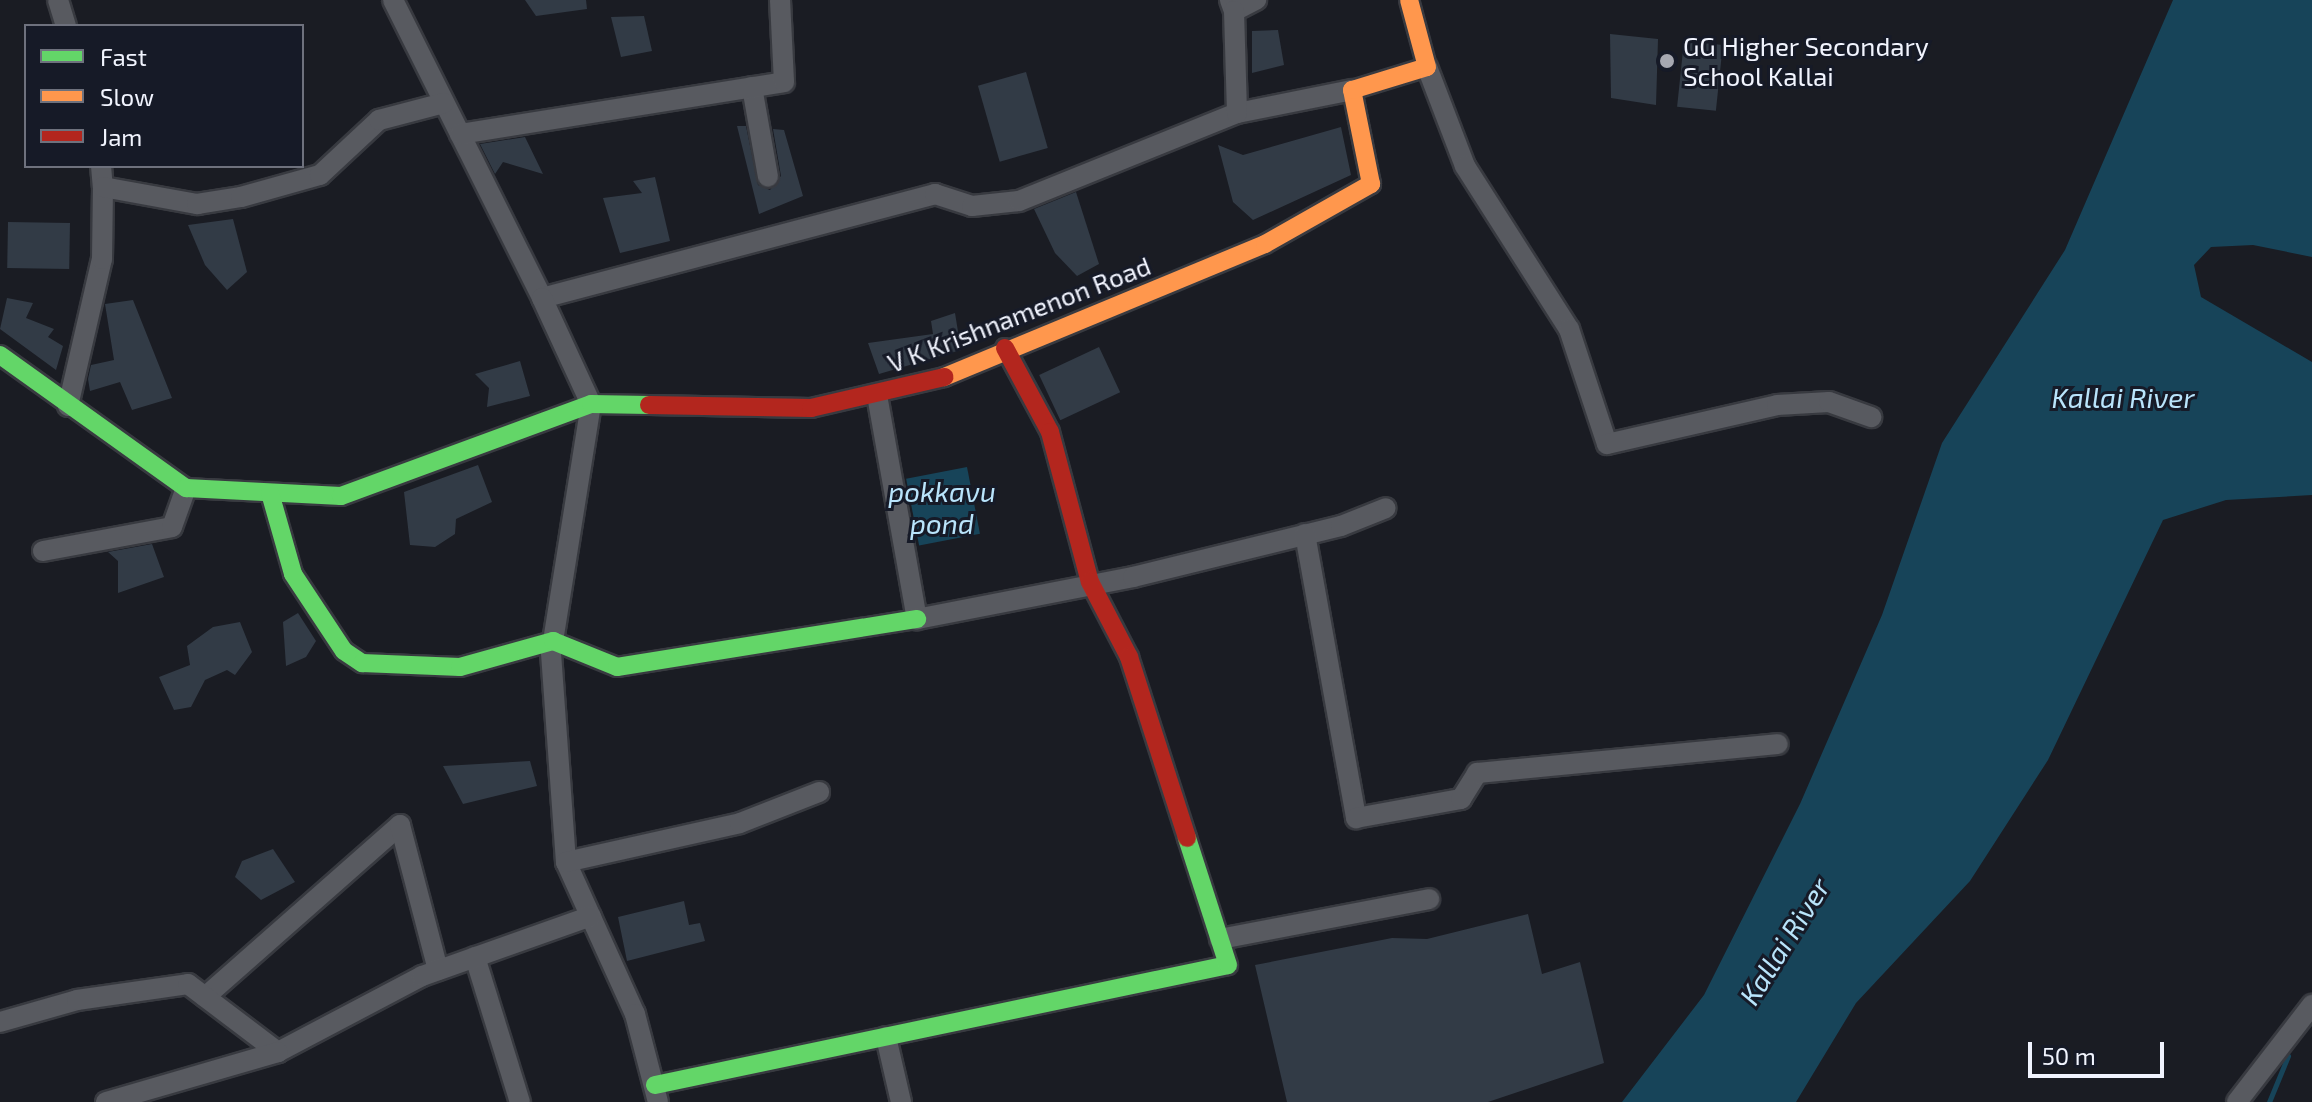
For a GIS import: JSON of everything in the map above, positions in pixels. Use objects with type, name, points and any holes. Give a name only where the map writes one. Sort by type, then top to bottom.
[{"type":"street","points":[[58,0],[65,24]]},
{"type":"street","points":[[393,0],[542,298],[591,404],[553,641],[566,862],[635,1014],[657,1094],[886,1037],[1228,965],[1129,657],[1090,582],[1050,432],[1005,348]]},
{"type":"street","points":[[460,134],[784,82],[780,0]]},
{"type":"street","points":[[1237,113],[1232,5],[1256,0]]},
{"type":"street","points":[[1409,0],[1427,67],[1465,166],[1569,329],[1607,444],[1777,405],[1829,402],[1871,417]]},
{"type":"street","points":[[542,298],[935,194],[972,206],[1019,201],[1237,113],[1352,90],[1427,67]]},
{"type":"street","points":[[752,87],[768,177]]},
{"type":"street","name":"V K Krishnamenon Road","points":[[186,488],[341,496],[591,404],[811,408],[917,388],[1005,348],[1265,244],[1371,184],[1352,90]]},
{"type":"street","points":[[103,187],[197,204],[241,197],[320,175],[379,120],[444,103]]},
{"type":"street","points":[[68,406],[102,259],[101,168]]},
{"type":"street","points":[[0,355],[186,488],[172,527],[43,551]]},
{"type":"street","points":[[877,395],[917,619]]},
{"type":"street","points":[[270,493],[293,574],[344,651],[362,663],[460,667],[553,641],[617,667],[917,619],[1305,534],[1386,508]]},
{"type":"street","points":[[1305,534],[1356,818],[1461,799],[1477,773],[1778,744]]},
{"type":"street","points":[[566,862],[740,823],[819,792]]},
{"type":"street","points":[[205,997],[400,825],[438,970]]},
{"type":"street","points":[[1220,939],[1429,899]]},
{"type":"street","points":[[106,1102],[278,1052],[438,970],[591,916]]},
{"type":"street","points":[[475,957],[520,1102]]},
{"type":"street","points":[[0,1022],[77,1000],[188,984],[278,1052]]},
{"type":"street","points":[[2237,1102],[2312,1005]]},
{"type":"street","points":[[886,1037],[901,1102]]},
{"type":"water","name":"Kallai River","points":[[2173,0],[2312,0],[2312,257],[2253,245],[2211,247],[2194,265],[2201,297],[2312,362],[2312,495],[2226,500],[2163,520],[2048,760],[1970,881],[1856,1003],[1796,1102],[1622,1102],[1704,995],[1800,804],[1882,615],[1942,443],[2065,250]]},
{"type":"water","name":"pokkavu pond","points":[[967,467],[980,534],[919,546],[906,479]]},
{"type":"building","points":[[525,0],[586,0],[587,9],[536,16]]},
{"type":"building","points":[[644,16],[652,51],[621,57],[611,17]]},
{"type":"building","points":[[1278,30],[1284,65],[1252,73],[1252,31]]},
{"type":"building","points":[[1610,34],[1658,39],[1656,105],[1611,98]]},
{"type":"building","points":[[1684,41],[1723,45],[1716,111],[1677,107]]},
{"type":"building","points":[[1026,72],[1048,148],[1000,162],[978,86]]},
{"type":"building","points":[[737,126],[746,126],[758,185],[770,190],[781,176],[773,129],[784,130],[803,196],[759,214]]},
{"type":"building","points":[[1341,127],[1351,175],[1253,220],[1233,202],[1218,145],[1243,155]]},
{"type":"building","points":[[525,137],[543,174],[503,162],[495,174],[480,144]]},
{"type":"building","points":[[655,177],[670,241],[620,253],[603,198],[642,193],[633,181]]},
{"type":"building","points":[[1076,192],[1099,264],[1077,276],[1055,253],[1034,209]]},
{"type":"building","points":[[233,219],[247,272],[227,290],[205,265],[188,225]]},
{"type":"building","points":[[8,222],[70,223],[69,269],[7,268]]},
{"type":"building","points":[[7,298],[33,303],[26,318],[54,329],[48,337],[63,346],[56,370],[0,329]]},
{"type":"building","points":[[133,300],[172,398],[132,410],[120,382],[90,391],[88,379],[91,365],[114,360],[105,304]]},
{"type":"building","points":[[955,313],[961,350],[879,374],[868,343],[933,334],[931,321]]},
{"type":"building","points":[[1099,347],[1120,392],[1060,420],[1039,375]]},
{"type":"building","points":[[520,361],[530,396],[487,407],[489,388],[475,374]]},
{"type":"building","points":[[478,465],[492,502],[456,519],[455,534],[435,547],[410,545],[404,492]]},
{"type":"building","points":[[152,544],[164,577],[118,593],[118,561],[108,552]]},
{"type":"building","points":[[298,613],[316,641],[306,657],[286,666],[283,622]]},
{"type":"building","points":[[240,622],[252,652],[235,675],[227,670],[205,680],[191,707],[174,710],[159,677],[190,665],[187,646],[213,627]]},
{"type":"building","points":[[530,761],[537,786],[463,804],[443,766]]},
{"type":"building","points":[[273,849],[295,882],[261,900],[235,877],[242,861]]},
{"type":"building","points":[[684,901],[689,925],[700,923],[705,941],[627,961],[618,917]]},
{"type":"building","points":[[1528,914],[1542,974],[1580,962],[1604,1063],[1488,1102],[1287,1102],[1255,965],[1392,938],[1427,939]]},
{"type":"waterway","points":[[2269,1102],[2288,1056]]},
{"type":"traffic: fast","points":[[0,355],[186,488],[341,496],[591,404],[649,405]]},
{"type":"traffic: fast","points":[[270,493],[293,574],[344,651],[362,663],[460,667],[553,641],[617,667],[917,619]]},
{"type":"traffic: fast","points":[[655,1085],[1228,965],[1187,838]]},
{"type":"traffic: slow","points":[[944,377],[1265,244],[1371,184],[1352,90],[1427,67],[1409,0]]},
{"type":"traffic: jam","points":[[1005,348],[1050,432],[1090,582],[1129,657],[1187,838]]},
{"type":"traffic: jam","points":[[649,405],[811,408],[944,377]]},
{"type":"place","name":"GG Higher Secondary School Kallai","points":[[1667,61]]}]
